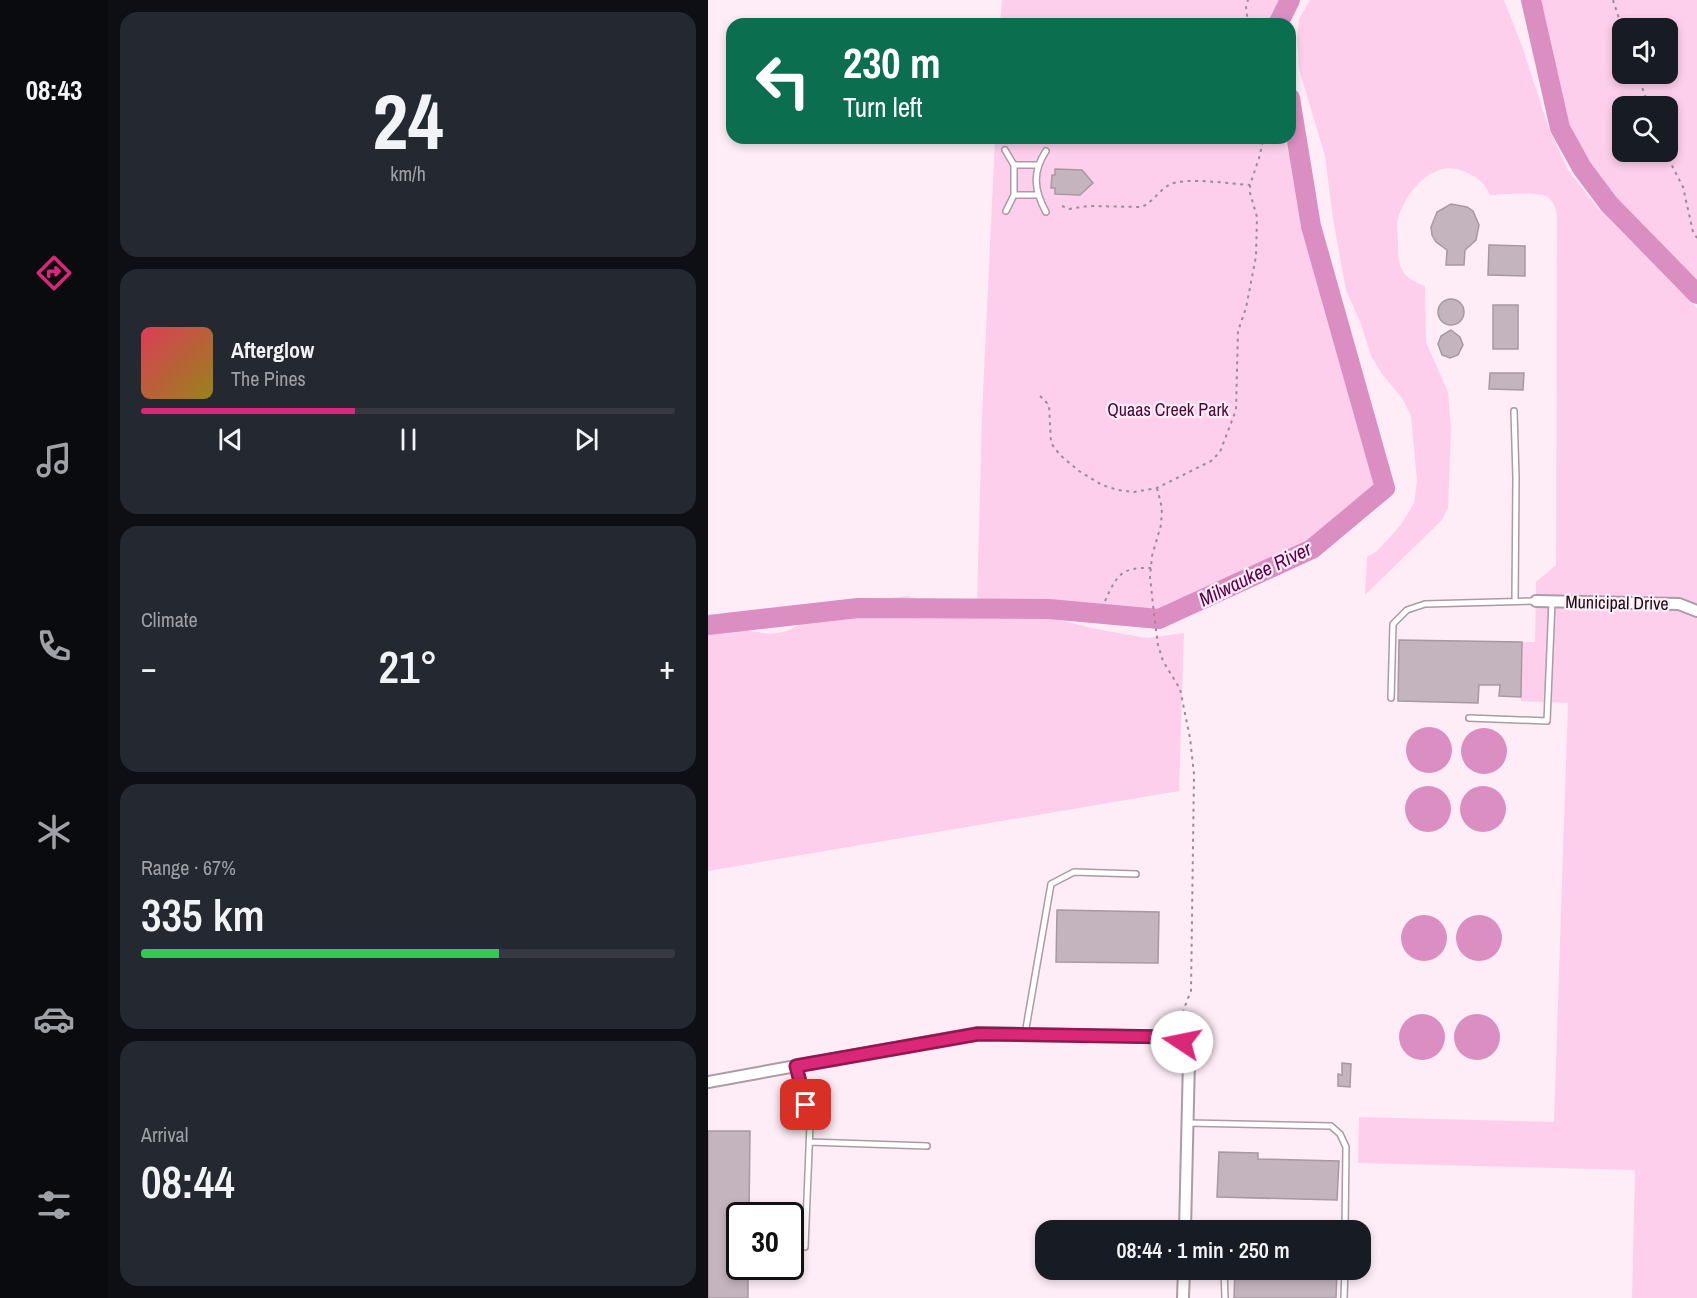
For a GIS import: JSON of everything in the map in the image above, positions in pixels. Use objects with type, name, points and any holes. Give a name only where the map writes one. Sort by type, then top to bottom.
[{"type":"street","name":"Municipal Drive","points":[[1536,601],[1679,604],[1697,611]]},
{"type":"street","points":[[708,1082],[978,1034],[1177,1040],[1187,1049],[1189,1059],[1185,1220]]},
{"type":"street","points":[[1183,1298],[1184,1280]]},
{"type":"lane","points":[[1005,150],[1014,165],[1014,195],[1005,212]]},
{"type":"lane","points":[[1046,151],[1037,165],[1037,195],[1046,212]]},
{"type":"lane","points":[[1014,165],[1037,165]]},
{"type":"lane","points":[[1014,195],[1037,195]]},
{"type":"lane","points":[[1514,411],[1515,602]]},
{"type":"lane","points":[[1391,698],[1393,624],[1407,610],[1425,604],[1536,601]]},
{"type":"lane","points":[[1469,718],[1547,721],[1552,601]]},
{"type":"lane","points":[[1026,1034],[1051,884],[1074,872],[1136,874]]},
{"type":"lane","points":[[796,1066],[810,1125],[805,1247]]},
{"type":"lane","points":[[1188,1123],[1331,1126],[1340,1134],[1346,1147],[1345,1220]]},
{"type":"lane","points":[[810,1142],[927,1146]]},
{"type":"lane","points":[[1224,1280],[1225,1298]]},
{"type":"lane","points":[[1344,1298],[1345,1280]]},
{"type":"path","points":[[1247,18],[1248,0]]},
{"type":"path","points":[[1613,0],[1619,18]]},
{"type":"path","points":[[1040,396],[1049,405],[1051,443],[1060,455],[1079,471],[1102,485],[1118,490],[1134,492],[1157,488],[1211,461],[1220,452],[1236,410],[1238,331],[1246,308],[1256,256],[1257,217],[1250,185],[1262,144]]},
{"type":"path","points":[[1670,162],[1683,187],[1693,232],[1697,238]]},
{"type":"path","points":[[1062,206],[1069,209],[1088,206],[1142,207],[1149,204],[1168,186],[1183,181],[1250,185]]},
{"type":"path","points":[[1157,488],[1162,508],[1161,525],[1151,568],[1151,593],[1158,645],[1163,661],[1180,689],[1190,738],[1194,774],[1191,991],[1177,1040]]},
{"type":"path","points":[[1105,601],[1115,581],[1125,571],[1134,568],[1151,568]]},
{"type":"green space","points":[[1002,0],[1290,0],[1281,18],[1000,18]]},
{"type":"green space","points":[[1310,0],[1504,0],[1522,46],[1549,129],[1568,170],[1596,206],[1697,308],[1697,1298],[1632,1298],[1635,1170],[1358,1163],[1359,1117],[1554,1122],[1568,703],[1521,701],[1521,697],[1522,642],[1535,642],[1536,582],[1556,565],[1557,216],[1549,198],[1537,194],[1490,195],[1479,179],[1457,169],[1446,168],[1426,177],[1417,185],[1404,204],[1397,225],[1400,265],[1406,275],[1425,286],[1426,342],[1448,392],[1451,429],[1448,508],[1442,520],[1365,595],[1367,557],[1377,551],[1400,526],[1414,503],[1417,480],[1411,416],[1402,398],[1382,374],[1371,356],[1361,324],[1346,290],[1333,219],[1325,156],[1299,69],[1297,39],[1299,19]]},
{"type":"green space","points":[[1531,0],[1697,0],[1697,294],[1609,204],[1582,168],[1560,128]]},
{"type":"green space","name":"Quaas Creek Park","points":[[1296,135],[1311,226],[1385,488],[1312,549],[1159,619],[1044,613],[1060,620],[1096,629],[1147,638],[1184,633],[1179,791],[708,871],[708,618],[725,619],[750,631],[770,634],[784,632],[815,618],[871,600],[907,596],[933,603],[977,603],[982,415],[995,144],[1296,144]]},
{"type":"shaded area","points":[[1429,727],[1445,734],[1452,750],[1445,766],[1429,773],[1413,766],[1406,750],[1413,734]]},
{"type":"shaded area","points":[[1484,728],[1500,735],[1507,751],[1500,767],[1484,774],[1468,767],[1461,751],[1468,735]]},
{"type":"shaded area","points":[[1428,786],[1444,793],[1451,809],[1444,825],[1428,832],[1412,825],[1405,809],[1412,793]]},
{"type":"shaded area","points":[[1483,786],[1499,793],[1506,809],[1499,825],[1483,832],[1467,825],[1460,809],[1467,793]]},
{"type":"shaded area","points":[[1424,915],[1440,922],[1447,938],[1440,954],[1424,961],[1408,954],[1401,938],[1408,922]]},
{"type":"shaded area","points":[[1479,915],[1495,922],[1502,938],[1495,954],[1479,961],[1463,954],[1456,938],[1463,922]]},
{"type":"shaded area","points":[[1422,1014],[1438,1021],[1445,1037],[1438,1053],[1422,1060],[1406,1053],[1399,1037],[1406,1021]]},
{"type":"shaded area","points":[[1477,1014],[1493,1021],[1500,1037],[1493,1053],[1477,1060],[1461,1053],[1454,1037],[1461,1021]]},
{"type":"building","points":[[1055,169],[1082,170],[1093,183],[1080,195],[1055,194],[1055,188],[1051,188]]},
{"type":"building","points":[[1451,204],[1467,207],[1473,211],[1479,225],[1476,240],[1465,250],[1464,265],[1446,265],[1447,250],[1436,242],[1432,235],[1431,227],[1437,212]]},
{"type":"building","points":[[1489,245],[1525,246],[1525,276],[1488,275]]},
{"type":"building","points":[[1451,299],[1460,303],[1464,312],[1460,321],[1451,325],[1442,321],[1438,312],[1442,303]]},
{"type":"building","points":[[1493,305],[1518,305],[1518,349],[1493,349]]},
{"type":"building","points":[[1451,330],[1460,337],[1463,345],[1458,355],[1450,358],[1442,355],[1438,344],[1441,336]]},
{"type":"building","points":[[1490,373],[1524,373],[1523,390],[1489,389]]},
{"type":"building","points":[[1399,640],[1522,642],[1521,697],[1499,696],[1500,685],[1479,685],[1478,703],[1398,701]]},
{"type":"building","points":[[1057,910],[1159,912],[1158,963],[1056,962]]},
{"type":"building","points":[[1342,1063],[1351,1064],[1350,1087],[1338,1086],[1338,1074],[1342,1075]]},
{"type":"building","points":[[708,1131],[750,1131],[749,1202],[726,1202],[726,1280],[748,1280],[748,1298],[708,1298]]},
{"type":"building","points":[[1219,1152],[1258,1153],[1258,1159],[1339,1161],[1337,1200],[1217,1197]]},
{"type":"building","points":[[1235,1280],[1337,1280],[1336,1298],[1234,1298]]},
{"type":"waterway","name":"Milwaukee River","points":[[1281,18],[1290,0]]},
{"type":"waterway","name":"Milwaukee River","points":[[1531,0],[1560,128],[1582,168],[1609,204],[1697,294]]},
{"type":"waterway","name":"Milwaukee River","points":[[708,625],[858,608],[1049,609],[1159,619],[1312,549],[1385,488],[1311,226],[1296,135]]},
{"type":"route","points":[[806,1105],[796,1066],[978,1034],[1172,1037],[1182,1042]]}]
